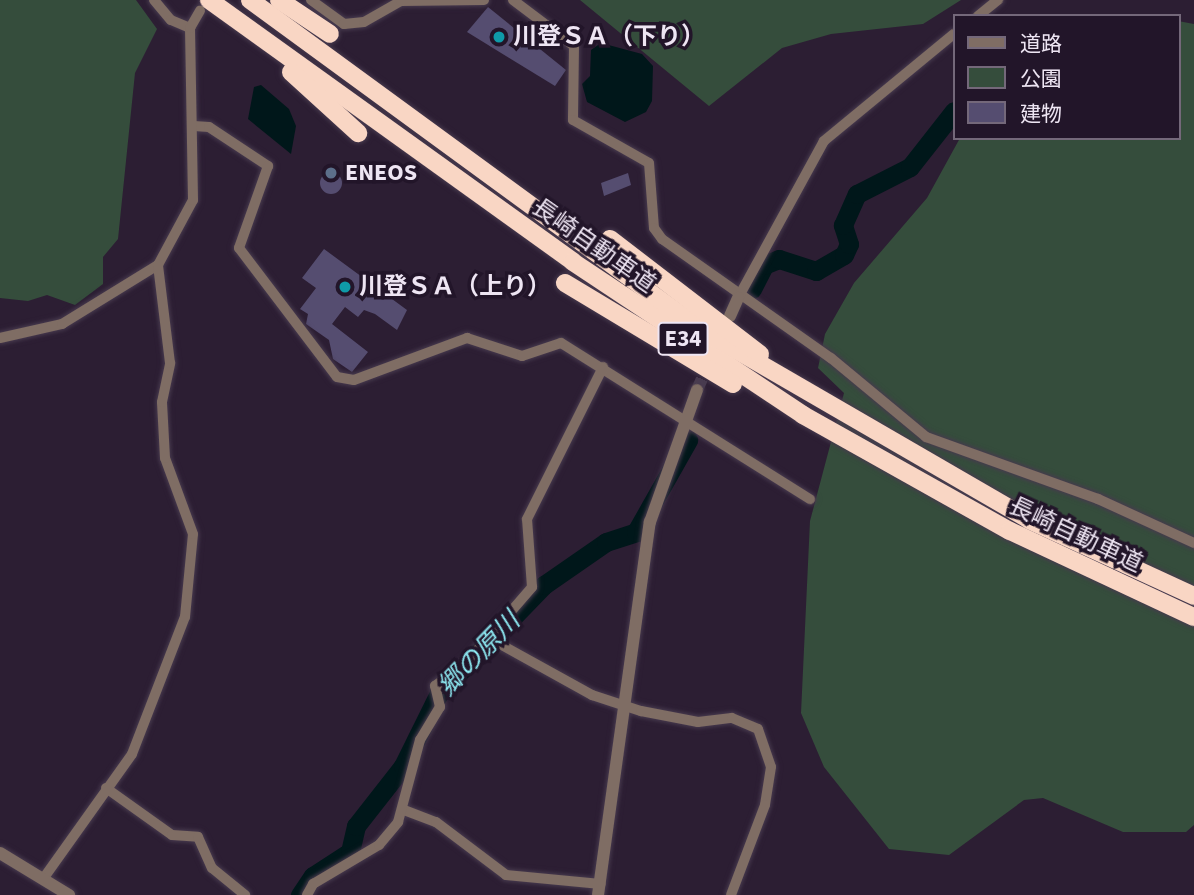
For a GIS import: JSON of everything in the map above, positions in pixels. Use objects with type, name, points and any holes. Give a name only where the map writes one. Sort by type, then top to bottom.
[{"type":"highway","name":"長崎自動車道","points":[[250,0],[581,246],[813,398],[1029,520],[1194,596]]},
{"type":"highway","points":[[279,0],[330,34]]},
{"type":"highway","name":"長崎自動車道","points":[[204,6],[229,16],[692,345],[872,457],[1010,531],[1194,617]]},
{"type":"highway","points":[[229,16],[358,133]]},
{"type":"highway","points":[[610,239],[813,398]]},
{"type":"highway","points":[[565,283],[775,409],[872,457]]},
{"type":"street","points":[[154,0],[172,20],[190,29]]},
{"type":"street","points":[[311,0],[344,24],[364,22],[401,1],[484,0]]},
{"type":"street","points":[[513,0],[574,46],[573,120],[649,163],[654,228],[662,239],[738,298],[831,358],[926,438],[1098,499],[1194,542]]},
{"type":"street","points":[[980,14],[998,0]]},
{"type":"street","points":[[0,338],[62,324],[158,265],[193,200],[194,126],[190,29],[204,6]]},
{"type":"street","points":[[730,316],[824,141],[953,35]]},
{"type":"street","points":[[194,126],[209,127],[268,166],[239,248],[337,377],[354,380],[467,338],[522,356],[561,343],[810,499]]},
{"type":"street","points":[[43,879],[145,729],[185,617],[193,557],[193,534],[165,458],[162,402],[169,352],[158,265]]},
{"type":"street","points":[[307,895],[313,884],[379,845],[404,810],[416,751],[440,702],[435,690],[489,638],[532,587],[527,519],[603,367]]},
{"type":"street","points":[[404,810],[436,822],[506,875],[599,889],[650,522],[696,390]]},
{"type":"street","points":[[489,638],[500,646],[626,705],[698,722],[732,718],[758,729],[771,767],[767,792],[732,895]]},
{"type":"street","points":[[106,788],[172,835],[198,837],[212,869],[244,895]]},
{"type":"street","points":[[0,853],[69,895]]},
{"type":"green space","points":[[0,0],[136,0],[157,29],[135,73],[118,239],[103,257],[103,284],[75,305],[47,295],[28,301],[0,298]]},
{"type":"green space","points":[[580,0],[961,0],[923,24],[831,34],[782,48],[709,106]]},
{"type":"green space","points":[[1180,21],[1194,24],[1194,825],[1186,832],[1123,832],[1043,798],[1024,800],[949,855],[889,849],[824,767],[801,713],[810,521],[844,393],[818,368],[825,334],[854,283],[927,198],[959,140],[1180,140]]},
{"type":"shaded area","points":[[601,43],[642,54],[653,66],[652,101],[646,112],[625,122],[587,102],[582,84],[590,76],[591,50]]},
{"type":"shaded area","points":[[261,85],[289,109],[296,126],[291,154],[248,119],[254,87]]},
{"type":"building","name":"川登ＳＡ（下り）","points":[[488,7],[566,70],[555,86],[467,32]]},
{"type":"building","points":[[331,172],[339,175],[342,183],[339,191],[331,194],[323,191],[320,183],[323,175]]},
{"type":"building","points":[[628,173],[631,185],[604,196],[601,183]]},
{"type":"building","points":[[324,249],[407,310],[397,330],[375,314],[364,310],[358,317],[345,307],[332,324],[368,352],[352,372],[333,359],[329,340],[306,324],[308,314],[300,309],[316,288],[302,278]]},
{"type":"waterway","name":"郷の原川","points":[[752,289],[764,265],[779,259],[816,271],[844,255],[849,244],[843,225],[857,194],[910,167],[953,112]]},
{"type":"waterway","name":"郷の原川","points":[[300,895],[313,876],[350,852],[356,826],[403,766],[439,693],[544,585],[606,542],[636,532],[688,440]]},
{"type":"tunnel","points":[[697,390],[710,361]]},
{"type":"place","name":"川登ＳＡ（下り）","points":[[499,37]]},
{"type":"place","name":"ENEOS","points":[[331,173]]},
{"type":"place","name":"川登ＳＡ（上り）","points":[[345,287]]}]
